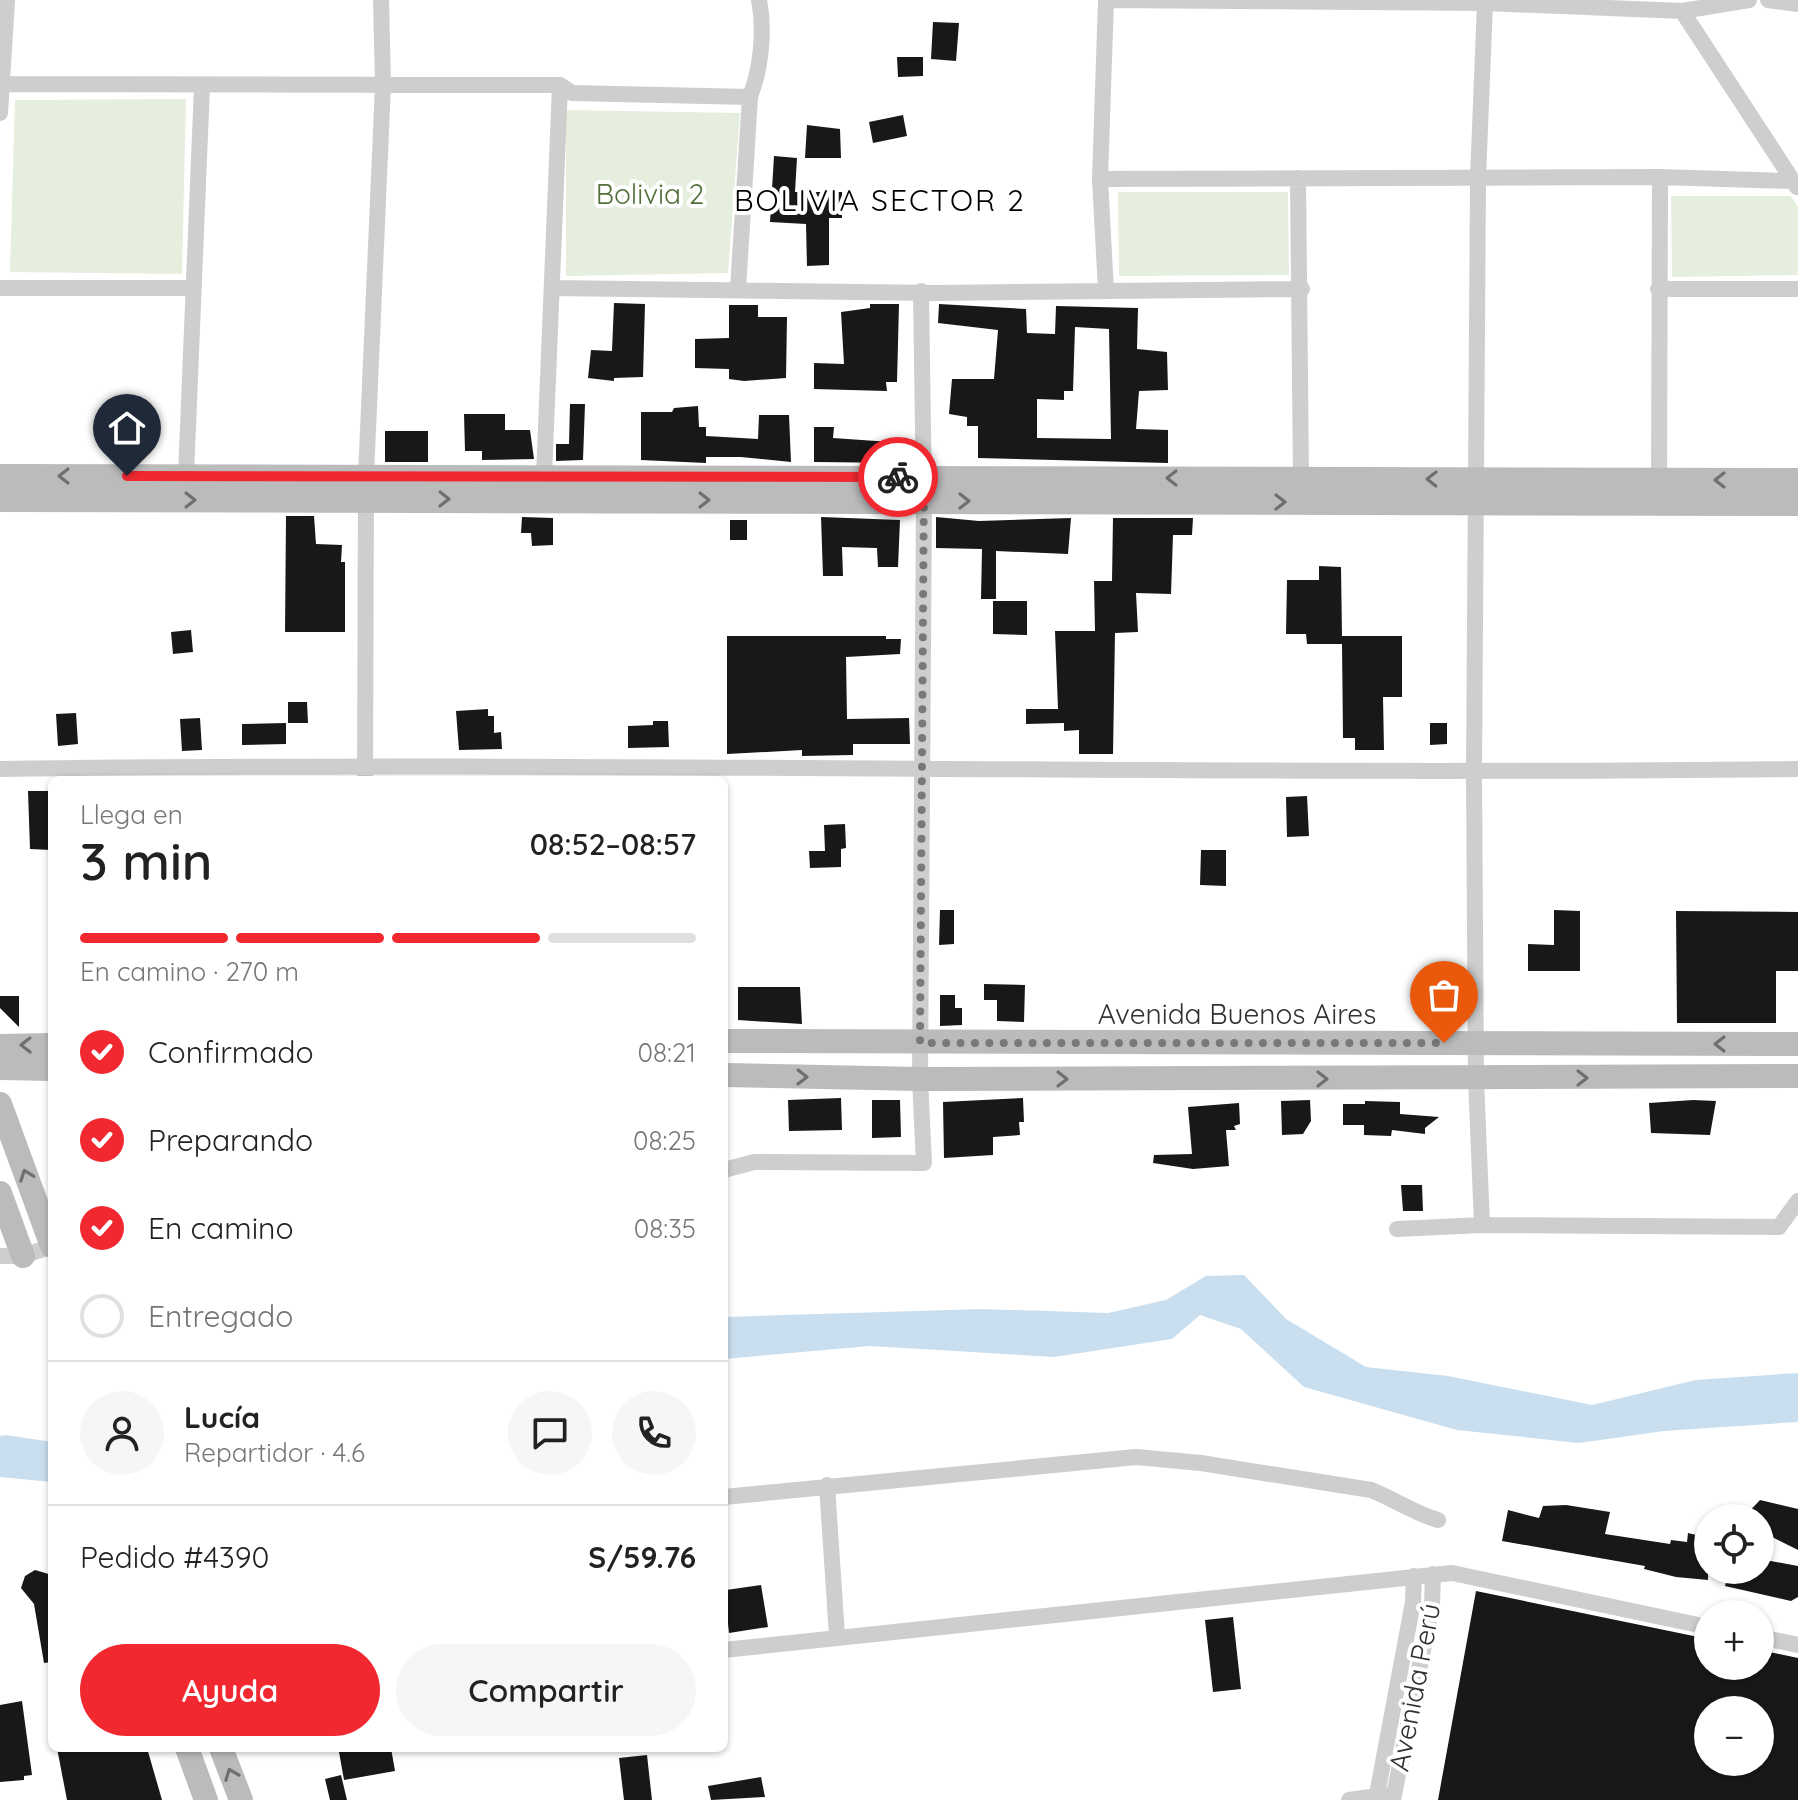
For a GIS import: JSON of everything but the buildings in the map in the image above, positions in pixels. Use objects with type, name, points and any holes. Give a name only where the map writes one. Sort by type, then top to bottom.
[{"type":"main road","points":[[0,476],[186,475],[366,488],[544,476],[924,488],[1301,479],[1478,491],[1798,504]]},
{"type":"main road","points":[[0,500],[366,488],[1478,491],[1659,481],[1798,480]]},
{"type":"main road","name":"Avenida Buenos Aires","points":[[728,1041],[1798,1044]]},
{"type":"main road","points":[[0,1046],[48,1045]]},
{"type":"main road","points":[[0,1068],[48,1069]]},
{"type":"main road","points":[[728,1075],[920,1079],[1798,1076]]},
{"type":"main road","points":[[0,1104],[48,1235]]},
{"type":"main road","points":[[0,1193],[12,1256]]},
{"type":"main road","points":[[188,1752],[206,1800]]},
{"type":"main road","points":[[223,1752],[241,1800]]},
{"type":"street","points":[[0,113],[7,0]]},
{"type":"street","points":[[364,772],[366,488],[383,85],[381,0]]},
{"type":"street","points":[[738,289],[750,97],[757,77],[762,16],[759,0]]},
{"type":"street","points":[[1106,291],[1100,179],[1106,0],[1485,3],[1682,11],[1749,0]]},
{"type":"street","points":[[1768,0],[1798,4]]},
{"type":"street","points":[[1482,1225],[1475,1043],[1474,773],[1478,178],[1485,3]]},
{"type":"street","points":[[1682,11],[1795,185]]},
{"type":"street","points":[[1,84],[560,85],[572,93],[750,97]]},
{"type":"street","points":[[544,476],[560,85]]},
{"type":"street","points":[[186,475],[202,86]]},
{"type":"street","points":[[1100,179],[1660,177],[1795,185]]},
{"type":"street","points":[[1659,481],[1660,177]]},
{"type":"street","points":[[1298,178],[1302,289],[1301,479]]},
{"type":"street","points":[[0,288],[193,288]]},
{"type":"street","points":[[552,288],[921,291],[1302,289]]},
{"type":"street","points":[[1658,289],[1798,289]]},
{"type":"street","points":[[728,1169],[754,1162],[924,1163],[920,1079],[924,488],[921,291]]},
{"type":"street","points":[[0,769],[364,772],[921,767],[1474,773],[1798,769]]},
{"type":"street","points":[[1397,1229],[1482,1225],[1779,1227],[1798,1201]]},
{"type":"street","points":[[12,1256],[48,1247]]},
{"type":"street","points":[[728,1497],[1136,1457],[1201,1463],[1371,1490],[1396,1500],[1415,1513],[1438,1520]]},
{"type":"street","points":[[827,1485],[837,1636]]},
{"type":"street","points":[[728,1650],[1452,1573],[1694,1624]]},
{"type":"street","name":"Avenida Perú","points":[[1385,1797],[1432,1605],[1433,1574]]},
{"type":"street","name":"Avenida Perú","points":[[1385,1797],[1414,1576]]},
{"type":"street","points":[[1774,1640],[1798,1645]]},
{"type":"street","points":[[1349,1800],[1385,1797]]},
{"type":"green space","points":[[186,99],[182,274],[10,272],[15,100]]},
{"type":"green space","name":"Bolivia 2","points":[[566,110],[740,113],[728,273],[566,276]]},
{"type":"green space","points":[[1118,192],[1288,192],[1289,275],[1119,276]]},
{"type":"green space","points":[[1671,196],[1791,196],[1798,207],[1798,275],[1672,277]]},
{"type":"water","points":[[1244,1275],[1286,1319],[1366,1367],[1448,1376],[1592,1405],[1696,1380],[1798,1373],[1798,1422],[1664,1431],[1579,1443],[1457,1430],[1304,1387],[1241,1329],[1200,1315],[1172,1339],[1054,1357],[870,1346],[728,1359],[728,1317],[981,1309],[1108,1313],[1166,1300],[1206,1276]]},
{"type":"water","points":[[0,1436],[48,1441],[48,1482],[0,1477]]},
{"type":"way so far","points":[[898,477],[924,476],[920,1043],[1444,1043]]},
{"type":"district","name":"BOLIVIA SECTOR 2","points":[[880,200]]},
{"type":"route","points":[[127,476],[898,477]]}]
